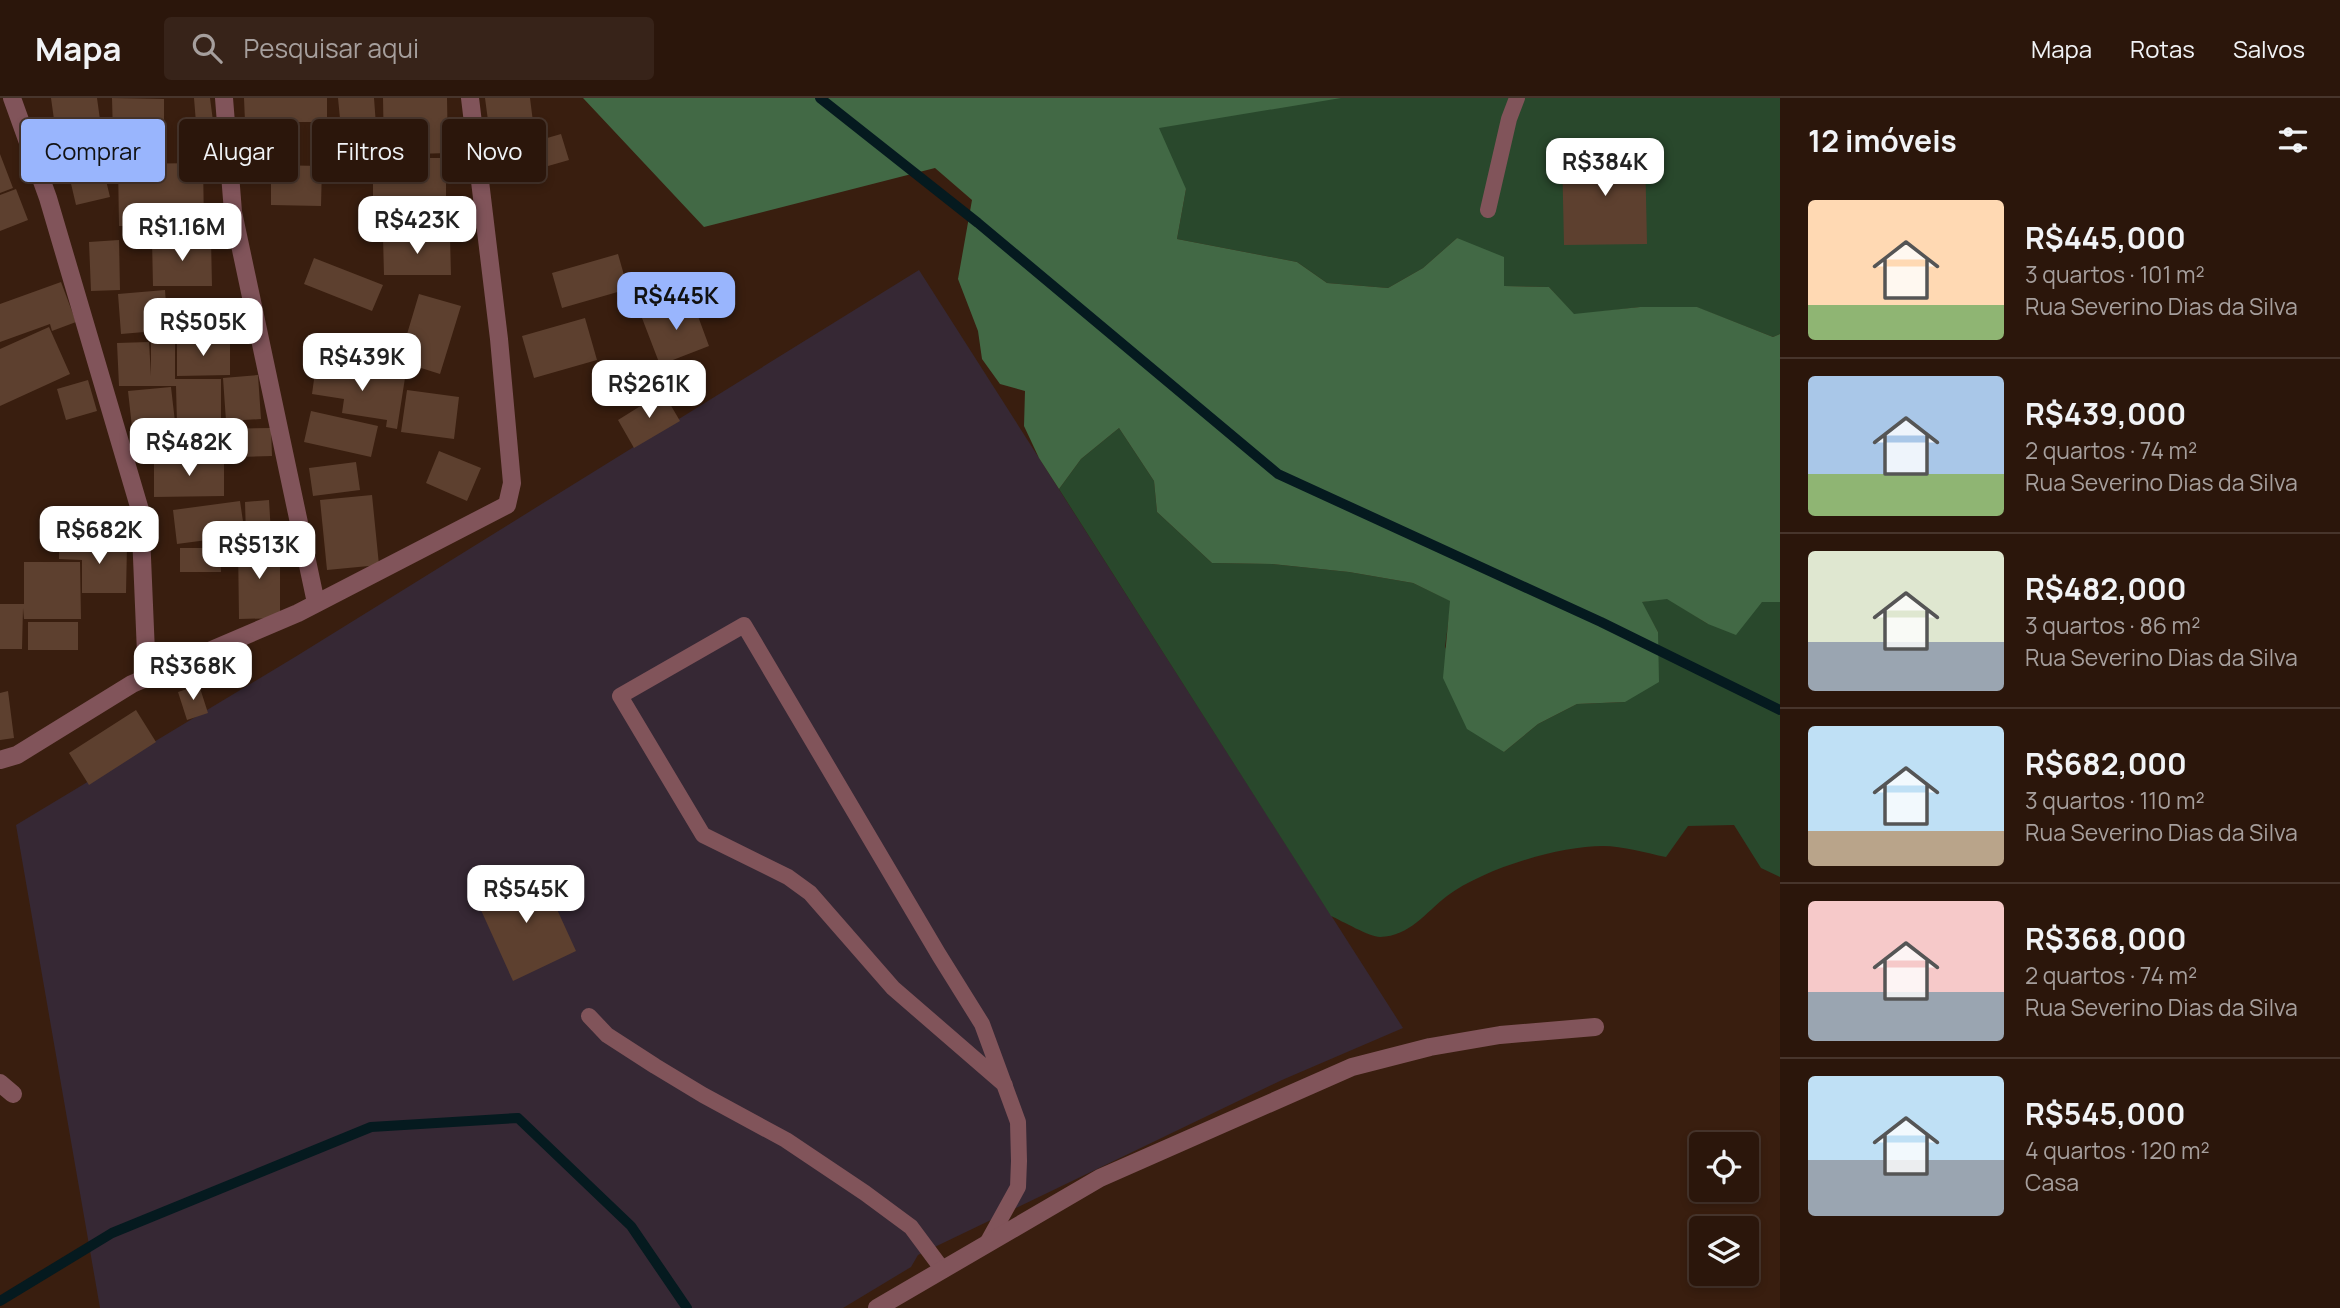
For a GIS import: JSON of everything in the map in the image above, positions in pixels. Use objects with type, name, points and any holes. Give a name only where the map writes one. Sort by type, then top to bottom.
[{"type":"street","points":[[12,98],[48,198],[140,510],[147,677]]},
{"type":"street","points":[[224,98],[233,212],[316,603]]},
{"type":"street","points":[[0,760],[17,755],[132,684],[316,603],[507,505],[512,483],[499,339],[470,98]]},
{"type":"street","points":[[877,1308],[1100,1178],[1352,1067],[1430,1047],[1489,1037],[1595,1027]]},
{"type":"lane","points":[[1488,210],[1509,119],[1517,98]]},
{"type":"lane","points":[[986,1245],[1018,1187],[1018,1122],[1005,1085],[982,1024],[744,625],[620,696],[703,835],[789,877],[810,893],[892,988],[1005,1085]]},
{"type":"lane","points":[[589,1016],[607,1035],[655,1066],[786,1140],[865,1193],[911,1227],[943,1270]]},
{"type":"shaded area","points":[[919,270],[1403,1028],[1282,1080],[918,1255],[911,1267],[843,1308],[100,1308],[16,825],[295,657]]},
{"type":"green space","points":[[583,98],[1341,98],[1159,128],[1186,189],[1177,239],[1297,262],[1327,283],[1388,288],[1423,268],[1457,238],[1504,257],[1504,286],[1549,287],[1574,314],[1640,307],[1697,307],[1773,337],[1780,334],[1780,602],[1762,602],[1736,635],[1708,624],[1667,599],[1642,602],[1658,632],[1659,682],[1625,702],[1577,704],[1538,724],[1504,752],[1467,729],[1443,678],[1450,601],[1413,583],[1349,572],[1272,564],[1212,563],[1157,512],[1154,481],[1119,428],[1081,459],[1059,489],[1039,458],[1024,426],[1025,391],[1000,384],[982,359],[978,331],[958,279],[972,200],[935,168],[704,227]]},
{"type":"green space","points":[[1056,98],[1780,98],[1780,334],[1773,337],[1696,307],[1640,307],[1574,315],[1549,287],[1504,286],[1457,238],[1423,268],[1388,288],[1327,283],[1297,262],[1177,239],[1186,189]]},
{"type":"green space","points":[[1119,428],[1154,481],[1157,512],[1212,563],[1272,564],[1349,572],[1413,583],[1451,601],[1445,647],[1504,752],[1538,724],[1577,704],[1625,702],[1658,632],[1641,602],[1667,598],[1708,624],[1762,602],[1780,602],[1780,877],[1761,868],[1734,825],[1688,826],[1666,857],[1618,847],[1585,847],[1543,855],[1500,868],[1462,886],[1409,928],[1391,936],[1370,934],[1331,916],[1059,489],[1081,459]]},
{"type":"building","points":[[51,98],[97,98],[100,119],[54,119]]},
{"type":"building","points":[[112,98],[164,99],[164,119],[113,119]]},
{"type":"building","points":[[194,98],[210,98],[213,119],[196,119]]},
{"type":"building","points":[[244,98],[327,98],[327,119],[298,122],[298,119],[245,119]]},
{"type":"building","points":[[338,98],[374,98],[376,119],[340,119]]},
{"type":"building","points":[[383,98],[447,98],[447,119],[442,119],[442,153],[428,154],[428,119],[383,119]]},
{"type":"building","points":[[485,98],[530,98],[533,119],[488,119]]},
{"type":"building","points":[[561,134],[569,160],[546,167],[546,138]]},
{"type":"building","points":[[1645,151],[1647,244],[1564,245],[1562,153]]},
{"type":"building","points":[[0,154],[13,188],[0,193]]},
{"type":"building","points":[[428,158],[442,158],[442,182],[446,182],[446,196],[373,196],[373,182],[428,182]]},
{"type":"building","points":[[165,163],[179,163],[179,182],[203,182],[204,225],[119,226],[118,182],[165,182]]},
{"type":"building","points":[[298,166],[312,166],[312,182],[322,182],[321,206],[271,205],[271,182],[298,182]]},
{"type":"building","points":[[71,182],[106,182],[110,197],[76,205]]},
{"type":"building","points":[[16,189],[28,220],[0,231],[0,195]]},
{"type":"building","points":[[383,237],[450,237],[451,275],[384,275]]},
{"type":"building","points":[[211,239],[212,286],[153,286],[152,240]]},
{"type":"building","points":[[119,240],[120,290],[91,291],[89,242]]},
{"type":"building","points":[[618,254],[628,289],[562,308],[552,273]]},
{"type":"building","points":[[314,258],[383,285],[372,311],[304,284]]},
{"type":"building","points":[[61,282],[76,322],[52,331],[50,324],[0,342],[0,304]]},
{"type":"building","points":[[165,290],[168,330],[121,334],[118,294]]},
{"type":"building","points":[[419,294],[461,306],[440,374],[399,361]]},
{"type":"building","points":[[692,300],[709,346],[660,365],[642,318]]},
{"type":"building","points":[[585,318],[597,360],[534,378],[522,336]]},
{"type":"building","points":[[49,327],[70,374],[0,406],[0,349]]},
{"type":"building","points":[[175,335],[175,379],[221,379],[221,423],[177,424],[176,386],[119,386],[117,343],[149,342],[151,376],[151,336]]},
{"type":"building","points":[[177,340],[230,340],[230,375],[177,376]]},
{"type":"building","points":[[316,365],[405,378],[397,429],[386,427],[387,420],[342,413],[344,399],[312,394]]},
{"type":"building","points":[[258,375],[261,419],[226,421],[223,378]]},
{"type":"building","points":[[88,380],[97,411],[66,420],[57,389]]},
{"type":"building","points":[[171,387],[175,422],[132,427],[128,391]]},
{"type":"building","points":[[407,390],[459,397],[454,439],[401,432]]},
{"type":"building","points":[[663,392],[680,421],[634,448],[618,420]]},
{"type":"building","points":[[311,411],[378,426],[371,457],[304,442]]},
{"type":"building","points":[[271,428],[272,456],[176,459],[176,430]]},
{"type":"building","points":[[439,451],[481,468],[467,501],[426,483]]},
{"type":"building","points":[[224,460],[224,496],[154,497],[154,461]]},
{"type":"building","points":[[356,462],[360,490],[313,496],[309,468]]},
{"type":"building","points":[[372,495],[379,565],[327,570],[320,500]]},
{"type":"building","points":[[269,500],[271,534],[246,536],[245,502]]},
{"type":"building","points":[[240,501],[245,535],[177,544],[173,510]]},
{"type":"building","points":[[59,544],[127,545],[126,593],[82,593],[82,560],[59,559]]},
{"type":"building","points":[[280,544],[280,618],[239,619],[238,545]]},
{"type":"building","points":[[180,548],[220,548],[221,572],[180,572]]},
{"type":"building","points":[[24,562],[80,562],[81,619],[24,619],[23,608],[22,649],[0,649],[0,604],[24,604]]},
{"type":"building","points":[[28,622],[78,622],[78,650],[28,650]]},
{"type":"building","points":[[199,685],[208,713],[187,720],[178,692]]},
{"type":"building","points":[[8,691],[14,738],[0,740],[0,693]]},
{"type":"building","points":[[136,710],[156,742],[89,785],[69,753]]},
{"type":"building","points":[[539,870],[576,951],[513,981],[476,899]]},
{"type":"waterway","points":[[820,98],[978,223],[1278,474],[1601,622],[1780,710]]},
{"type":"waterway","points":[[0,1301],[112,1233],[371,1127],[518,1118],[631,1226],[687,1308]]}]
